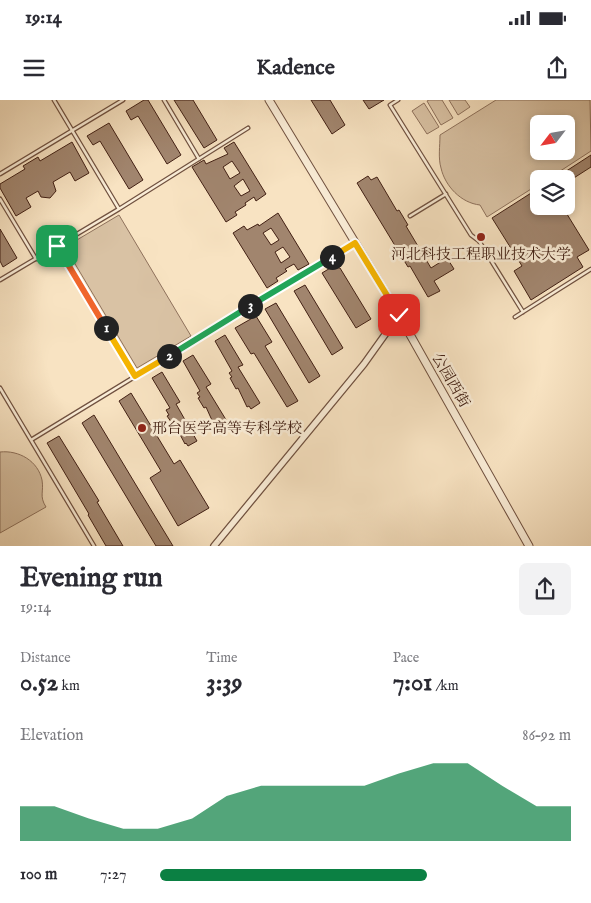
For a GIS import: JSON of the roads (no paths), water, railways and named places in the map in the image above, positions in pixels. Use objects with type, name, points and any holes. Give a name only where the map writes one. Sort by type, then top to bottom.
[{"type":"street","name":"公园西街","points":[[269,100],[399,315],[529,546]]},
{"type":"street","points":[[214,546],[364,364],[399,315]]},
{"type":"lane","points":[[54,100],[119,209]]},
{"type":"lane","points":[[0,174],[123,100]]},
{"type":"lane","points":[[164,100],[199,159]]},
{"type":"lane","points":[[398,100],[390,105],[523,312]]},
{"type":"lane","points":[[0,280],[119,209],[248,128]]},
{"type":"lane","points":[[410,216],[446,194]]},
{"type":"lane","points":[[0,199],[36,259]]},
{"type":"lane","points":[[31,440],[355,243]]},
{"type":"lane","points":[[57,246],[135,376]]},
{"type":"lane","points":[[515,317],[591,269]]},
{"type":"lane","points":[[0,388],[94,546]]},
{"type":"place","name":"河北科技工程职业技术大学","points":[[481,237]]},
{"type":"place","name":"邢台医学高等专科学校","points":[[142,428]]}]
